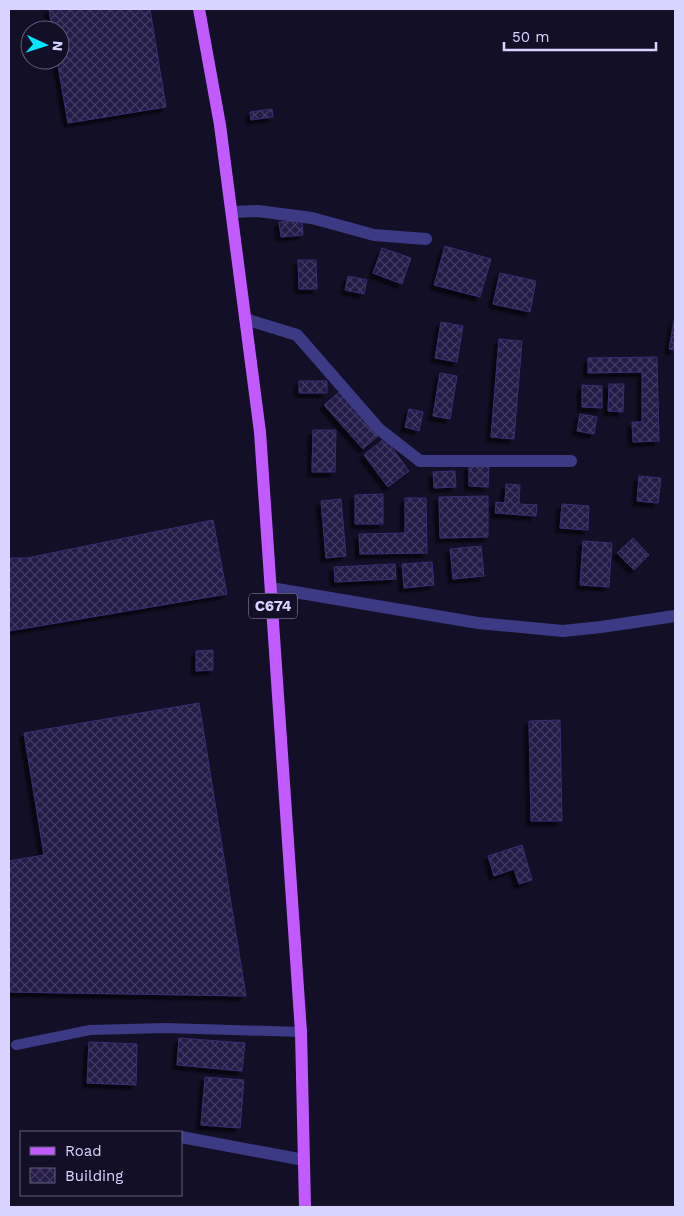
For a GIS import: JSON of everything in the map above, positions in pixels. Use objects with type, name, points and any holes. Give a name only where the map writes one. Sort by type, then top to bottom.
[{"type":"main road","name":"C674","points":[[199,9],[220,125],[260,432],[300,1032],[305,1207]]},
{"type":"street","points":[[232,212],[258,211],[312,218],[374,235],[426,239]]},
{"type":"street","points":[[245,319],[296,336],[379,429],[420,461],[571,460]]},
{"type":"street","points":[[271,588],[478,623],[563,631],[675,616]]},
{"type":"street","points":[[182,1137],[304,1160]]},
{"type":"lane","points":[[16,1045],[90,1030],[165,1028],[300,1032]]},
{"type":"building","points":[[49,9],[150,9],[166,107],[68,123],[59,70],[70,70],[70,20],[51,20]]},
{"type":"building","points":[[272,109],[273,117],[251,120],[250,112]]},
{"type":"building","points":[[302,220],[303,235],[281,237],[279,222]]},
{"type":"building","points":[[445,246],[491,259],[480,297],[434,285]]},
{"type":"building","points":[[382,248],[411,258],[402,284],[373,273]]},
{"type":"building","points":[[298,260],[316,260],[317,289],[299,289]]},
{"type":"building","points":[[500,273],[536,281],[530,312],[493,304]]},
{"type":"building","points":[[348,276],[367,280],[364,294],[345,290]]},
{"type":"building","points":[[675,316],[675,350],[669,349]]},
{"type":"building","points":[[441,322],[463,326],[457,362],[435,358]]},
{"type":"building","points":[[499,339],[522,341],[514,439],[491,437]]},
{"type":"building","points":[[657,357],[659,441],[633,442],[632,422],[642,422],[642,372],[588,373],[588,358]]},
{"type":"building","points":[[440,373],[457,376],[450,419],[433,416]]},
{"type":"building","points":[[299,381],[327,381],[327,393],[299,393]]},
{"type":"building","points":[[609,384],[624,384],[623,412],[608,411]]},
{"type":"building","points":[[582,385],[602,386],[602,408],[582,407]]},
{"type":"building","points":[[339,392],[378,436],[363,449],[324,405]]},
{"type":"building","points":[[409,409],[423,412],[419,431],[405,427]]},
{"type":"building","points":[[580,414],[597,417],[594,434],[577,431]]},
{"type":"building","points":[[313,430],[336,430],[335,472],[312,472]]},
{"type":"building","points":[[385,438],[409,471],[388,487],[364,455]]},
{"type":"building","points":[[469,465],[489,465],[488,487],[469,486]]},
{"type":"building","points":[[455,471],[456,487],[434,488],[433,472]]},
{"type":"building","points":[[639,476],[661,478],[658,503],[637,501]]},
{"type":"building","points":[[506,484],[520,485],[519,504],[537,505],[536,516],[495,513],[496,502],[505,503]]},
{"type":"building","points":[[383,494],[383,524],[355,524],[355,495]]},
{"type":"building","points":[[488,496],[488,537],[440,538],[439,497]]},
{"type":"building","points":[[405,498],[426,498],[427,553],[360,554],[359,534],[405,533]]},
{"type":"building","points":[[341,499],[346,556],[326,558],[321,501]]},
{"type":"building","points":[[562,504],[589,506],[588,530],[560,528]]},
{"type":"building","points":[[213,520],[227,594],[9,631],[9,558],[27,558]]},
{"type":"building","points":[[633,538],[649,555],[634,570],[617,553]]},
{"type":"building","points":[[583,541],[612,543],[609,587],[580,585]]},
{"type":"building","points":[[481,546],[484,576],[453,579],[450,549]]},
{"type":"building","points":[[432,562],[434,585],[404,588],[402,564]]},
{"type":"building","points":[[395,564],[396,579],[335,582],[334,567]]},
{"type":"building","points":[[213,650],[213,670],[196,671],[196,651]]},
{"type":"building","points":[[199,703],[246,996],[9,992],[9,861],[44,855],[24,733]]},
{"type":"building","points":[[560,720],[562,821],[531,821],[529,721]]},
{"type":"building","points":[[522,845],[532,880],[519,884],[514,869],[494,876],[488,856]]},
{"type":"building","points":[[179,1038],[245,1043],[242,1071],[177,1065]]},
{"type":"building","points":[[89,1042],[137,1044],[136,1085],[87,1083]]},
{"type":"building","points":[[205,1077],[244,1080],[240,1128],[201,1125]]}]
